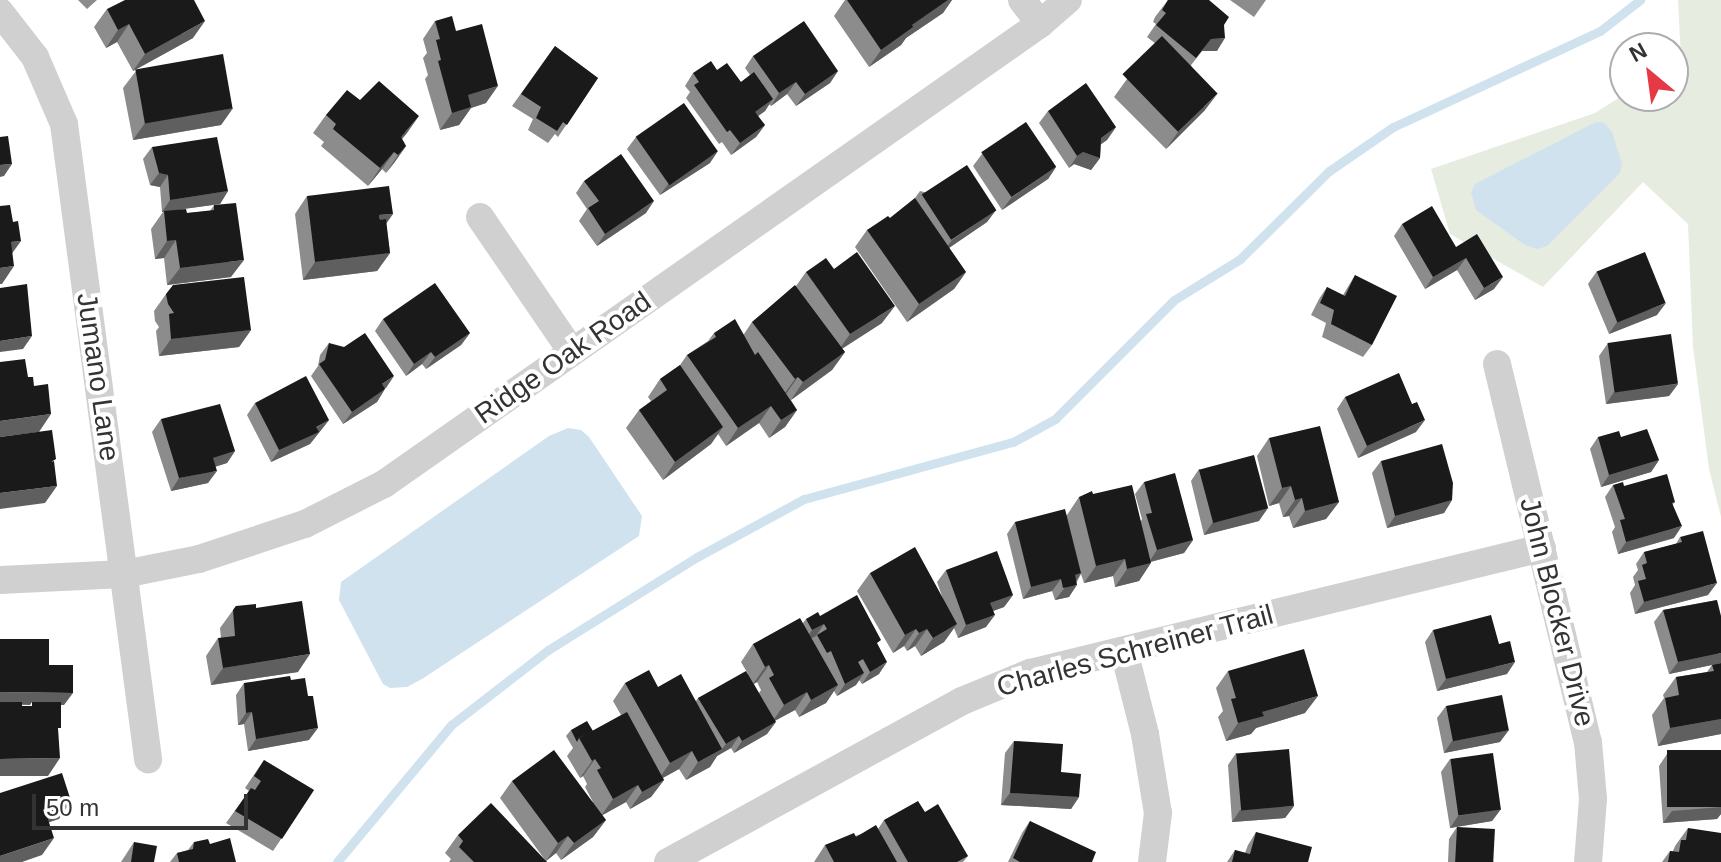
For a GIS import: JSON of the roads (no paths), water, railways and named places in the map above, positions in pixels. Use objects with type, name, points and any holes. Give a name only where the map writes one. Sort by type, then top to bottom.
[{"type":"street","points":[[1022,0],[1040,24]]},
{"type":"street","name":"Ridge Oak Road","points":[[0,580],[124,574],[199,559],[258,542],[339,508],[384,484],[1040,24],[1068,0]]},
{"type":"street","name":"Jumano Lane","points":[[0,12],[35,57],[64,124],[148,759]]},
{"type":"street","points":[[480,217],[572,352]]},
{"type":"street","name":"John Blocker Drive","points":[[1497,364],[1588,742],[1593,799],[1588,862]]},
{"type":"street","name":"Charles Schreiner Trail","points":[[668,862],[962,701],[1030,673],[1542,548]]},
{"type":"street","points":[[1124,651],[1145,734],[1158,813],[1152,862]]},
{"type":"water","points":[[1596,122],[1604,123],[1612,132],[1622,164],[1620,173],[1547,246],[1537,249],[1525,245],[1476,210],[1471,192],[1475,184]]},
{"type":"water","points":[[568,428],[581,430],[589,437],[642,516],[639,536],[422,679],[407,687],[390,688],[383,684],[339,600],[341,582],[549,436]]},
{"type":"waterway","points":[[337,862],[451,725],[548,650],[697,557],[804,499],[1013,442],[1055,419],[1174,300],[1240,259],[1329,171],[1393,127],[1600,31],[1640,0]]}]
